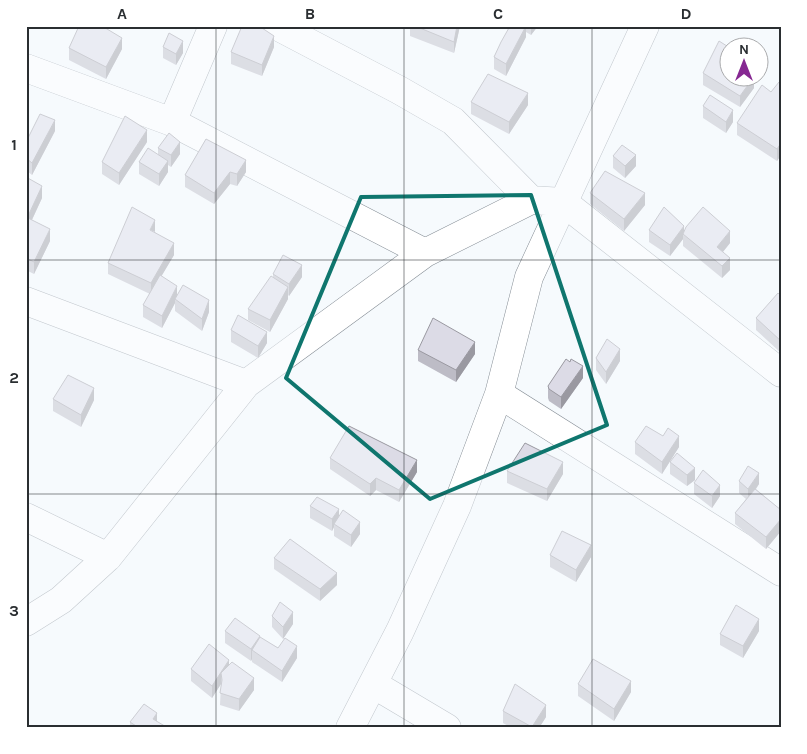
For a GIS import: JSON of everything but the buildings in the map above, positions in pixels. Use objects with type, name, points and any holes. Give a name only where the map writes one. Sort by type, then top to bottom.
[{"type":"street","points":[[172,122],[213,26]]},
{"type":"street","points":[[277,26],[399,90],[453,121],[531,200]]},
{"type":"street","points":[[350,728],[400,631],[457,506],[499,394],[529,277],[645,26]]},
{"type":"street","points":[[26,68],[172,122],[425,252]]},
{"type":"street","points":[[26,622],[61,600],[108,556],[246,384],[425,252],[531,200],[563,202],[781,373]]},
{"type":"street","points":[[26,300],[246,384]]},
{"type":"street","points":[[499,394],[781,572]]},
{"type":"street","points":[[26,517],[108,556]]},
{"type":"street","points":[[373,684],[447,728]]},
{"type":"highlighted area","points":[[531,195],[607,425],[430,499],[286,378],[361,197]]}]
